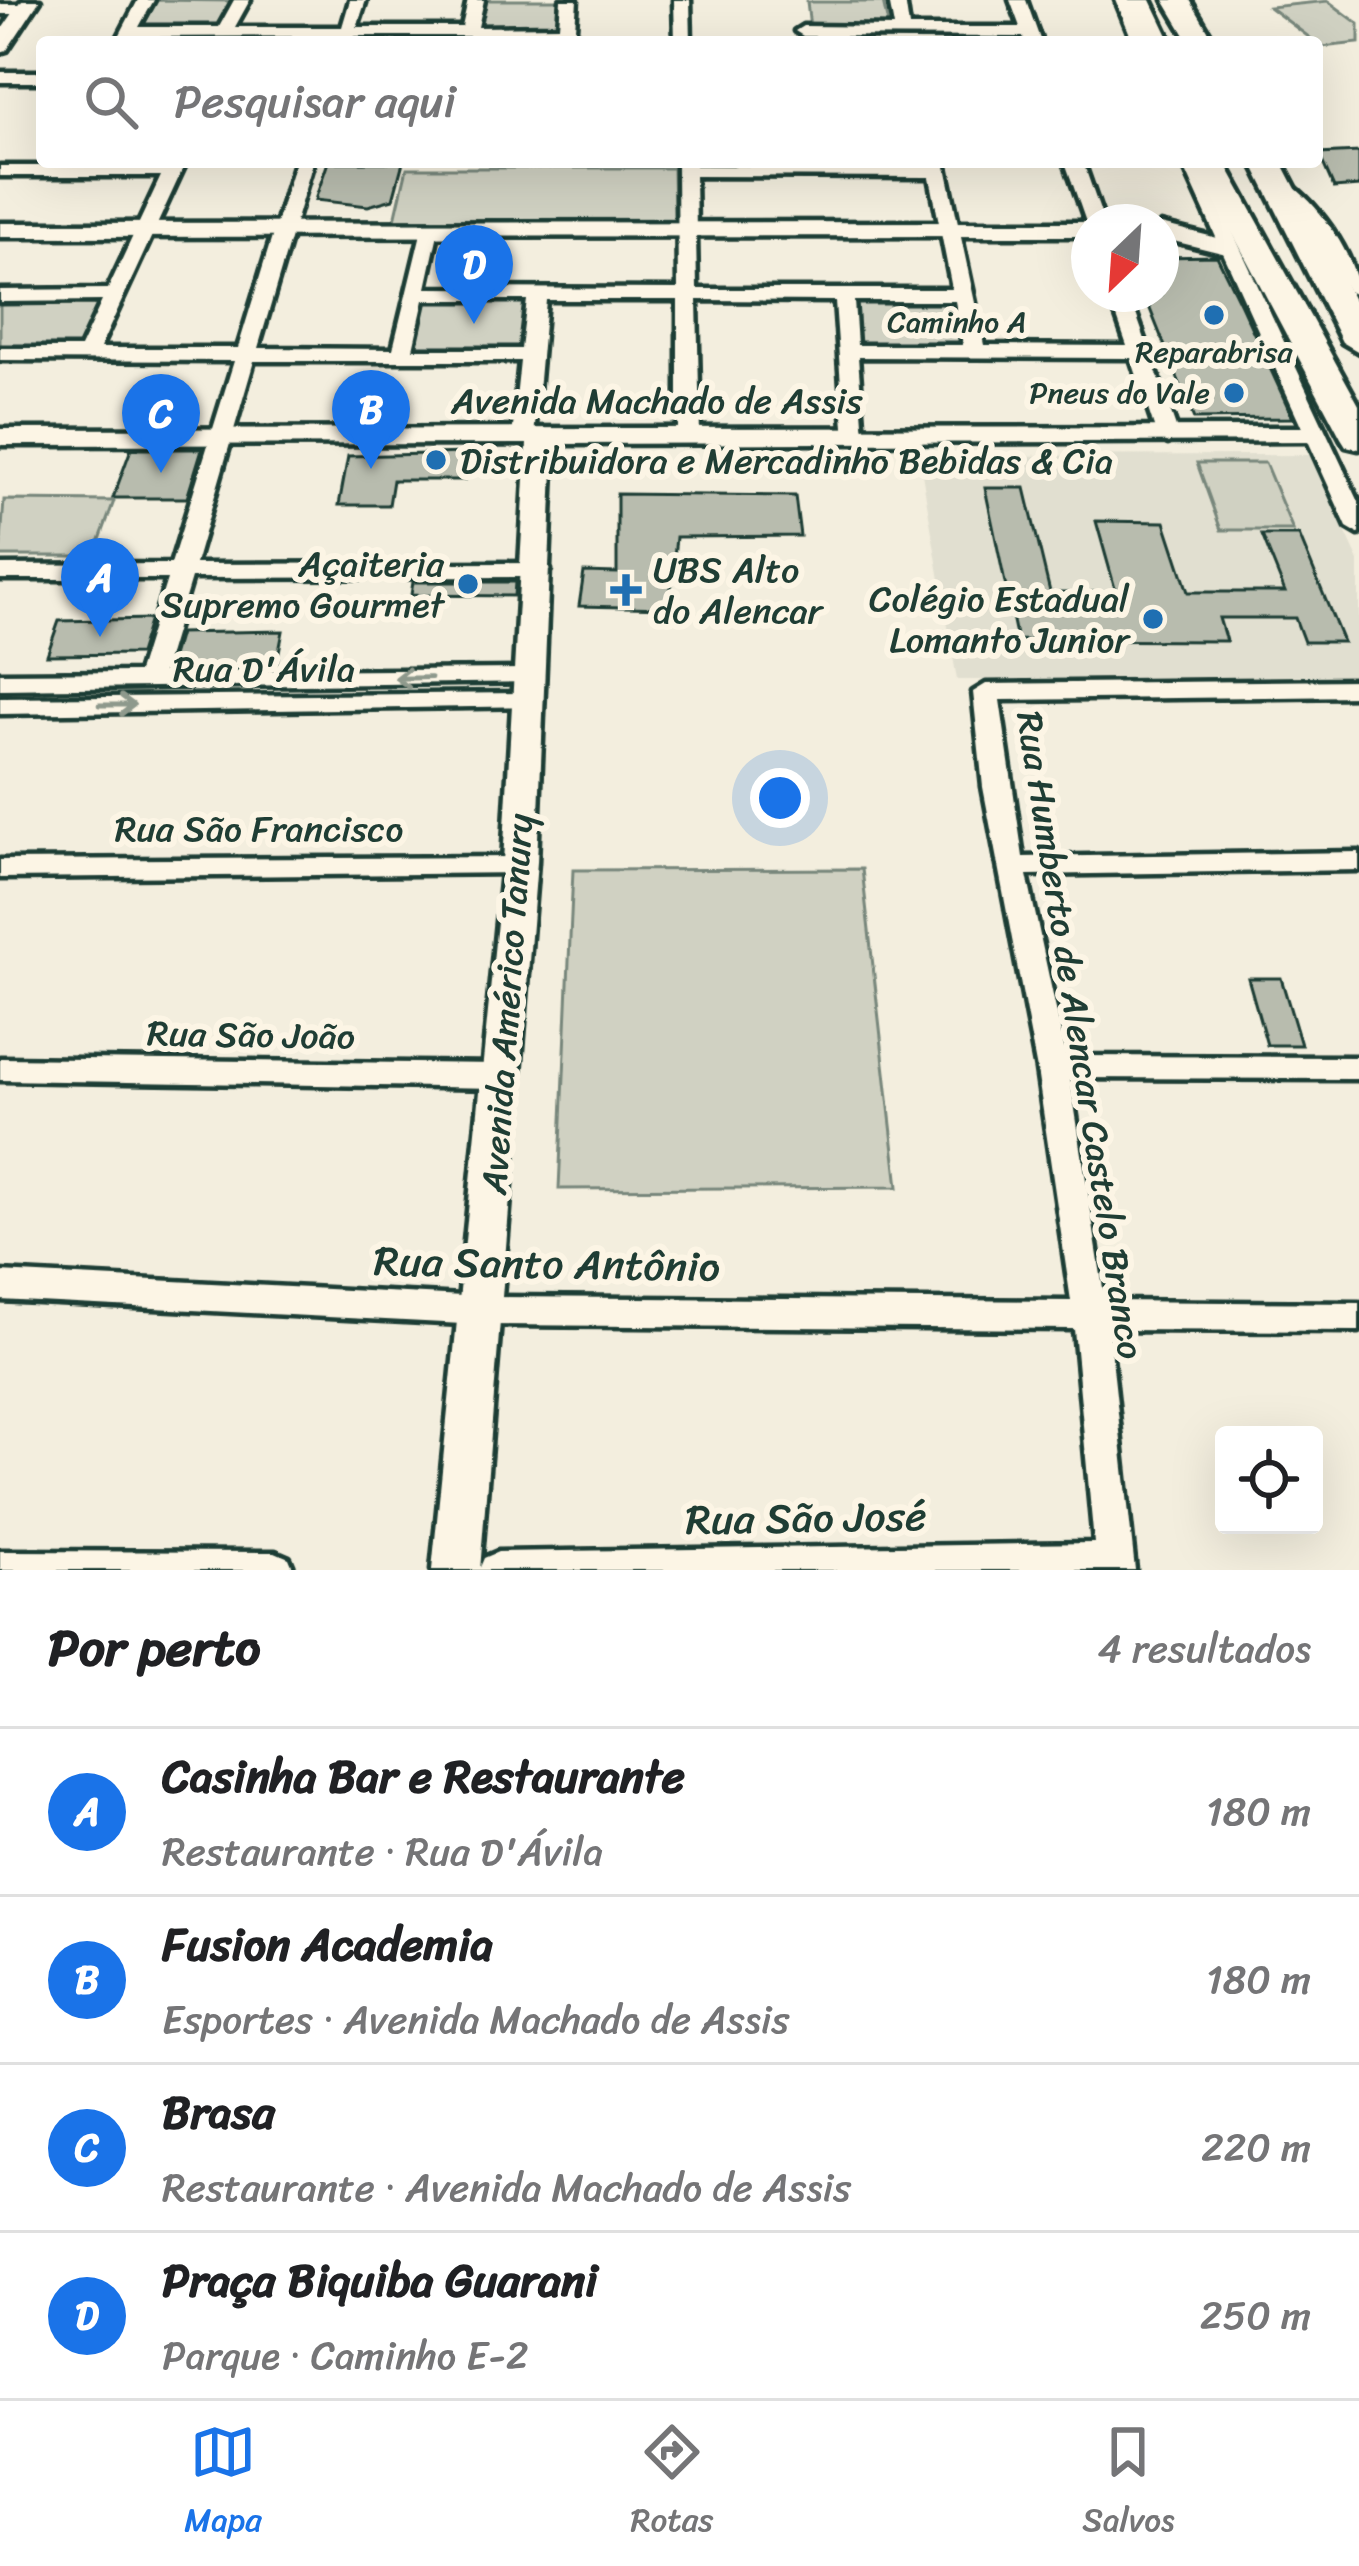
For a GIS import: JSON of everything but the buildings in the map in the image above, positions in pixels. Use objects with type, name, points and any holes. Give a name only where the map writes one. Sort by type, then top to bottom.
[{"type":"highway","points":[[1138,0],[1155,36]]},
{"type":"highway","points":[[1177,0],[1198,36]]},
{"type":"highway","points":[[1213,168],[1359,438]]},
{"type":"highway","points":[[1272,172],[1353,315]]},
{"type":"highway","points":[[1261,314],[1327,375]]},
{"type":"street","points":[[128,36],[146,0]]},
{"type":"street","points":[[224,32],[242,0]]},
{"type":"street","points":[[346,36],[358,0]]},
{"type":"street","points":[[469,32],[476,0]]},
{"type":"street","points":[[567,36],[569,0]]},
{"type":"street","points":[[682,0],[683,36]]},
{"type":"street","points":[[897,0],[902,31]]},
{"type":"street","points":[[1018,0],[1031,36]]},
{"type":"street","points":[[1124,0],[1139,36]]},
{"type":"street","points":[[0,9],[28,4]]},
{"type":"street","points":[[0,46],[28,4]]},
{"type":"street","points":[[802,29],[1010,36]]},
{"type":"street","points":[[146,36],[224,32],[322,36]]},
{"type":"street","points":[[371,36],[469,32],[547,36]]},
{"type":"street","points":[[0,77],[36,77]]},
{"type":"street","points":[[0,171],[36,168]]},
{"type":"street","points":[[87,354],[175,168]]},
{"type":"street","points":[[148,680],[302,168]]},
{"type":"street","points":[[686,168],[689,436]]},
{"type":"street","points":[[937,168],[975,352]]},
{"type":"street","points":[[1076,168],[1089,204]]},
{"type":"street","points":[[1194,168],[1359,527]]},
{"type":"street","points":[[1179,225],[1214,217]]},
{"type":"street","points":[[402,355],[430,229]]},
{"type":"street","points":[[0,230],[1071,229]]},
{"type":"street","points":[[1179,234],[1226,247]]},
{"type":"street","points":[[416,294],[963,295]]},
{"type":"street","points":[[532,436],[531,355],[537,294]]},
{"type":"street","points":[[844,294],[853,436]]},
{"type":"street","points":[[0,296],[116,296]]},
{"type":"street","points":[[1125,312],[1168,436]]},
{"type":"street","name":"Caminho A","points":[[848,351],[1139,352]]},
{"type":"street","points":[[0,354],[531,355]]},
{"type":"street","name":"Avenida Américo Tanury","points":[[456,1570],[482,1311],[538,570],[532,436]]},
{"type":"street","name":"Avenida Machado de Assis","points":[[0,437],[1314,436]]},
{"type":"street","points":[[0,572],[538,570]]},
{"type":"street","name":"Rua D'Ávila","points":[[0,681],[148,680],[209,692]]},
{"type":"street","name":"Rua Humberto de Alencar Castelo Branco","points":[[1116,1565],[1092,1313],[1053,1066],[1011,866],[986,692],[1359,688]]},
{"type":"street","name":"Rua D'Ávila","points":[[0,706],[209,692],[529,689]]},
{"type":"street","points":[[1011,866],[1359,861]]},
{"type":"street","name":"Rua São Francisco","points":[[0,869],[518,866]]},
{"type":"street","points":[[1053,1066],[1359,1068]]},
{"type":"street","name":"Rua São João","points":[[0,1070],[500,1076]]},
{"type":"street","name":"Rua Santo Antônio","points":[[0,1286],[482,1311],[1359,1317]]},
{"type":"street","name":"Rua São José","points":[[498,1570],[1116,1565]]},
{"type":"street","points":[[0,1569],[275,1570]]},
{"type":"shaded area","points":[[151,0],[232,1],[218,31],[134,30]]},
{"type":"shaded area","points":[[478,0],[564,0],[561,30],[472,30]]},
{"type":"shaded area","points":[[1328,1],[1359,24],[1359,43],[1323,47],[1323,36],[1307,36],[1269,7]]},
{"type":"shaded area","points":[[807,2],[883,2],[889,29],[810,28]]},
{"type":"shaded area","points":[[407,168],[673,168],[674,223],[394,224]]},
{"type":"shaded area","points":[[852,296],[956,296],[967,348],[859,348]]},
{"type":"shaded area","points":[[0,298],[107,299],[83,350],[0,350]]},
{"type":"shaded area","points":[[422,298],[534,298],[529,350],[412,350]]},
{"type":"shaded area","name":"Colégio Estadual Lomanto Junior","points":[[1310,455],[1359,561],[1359,678],[957,680],[919,456]]},
{"type":"shaded area","points":[[1197,463],[1265,463],[1293,530],[1221,530]]},
{"type":"shaded area","points":[[4,500],[114,501],[94,556],[0,556]]},
{"type":"shaded area","points":[[862,869],[898,1187],[559,1189],[573,870]]},
{"type":"place","name":"Reparabrisa","points":[[1214,315]]},
{"type":"place","name":"Praça Biquiba Guarani","points":[[474,324]]},
{"type":"place","name":"Pneus do Vale","points":[[1234,393]]},
{"type":"place","name":"Distribuidora e Mercadinho Bebidas & Cia","points":[[436,460]]},
{"type":"place","name":"Fusion Academia","points":[[371,469]]},
{"type":"place","name":"Brasa","points":[[161,473]]},
{"type":"place","name":"Açaiteria Supremo Gourmet","points":[[468,584]]},
{"type":"place","name":"UBS Alto do Alencar","points":[[626,590]]},
{"type":"place","name":"Colégio Estadual Lomanto Junior","points":[[1153,619]]},
{"type":"place","name":"Casinha Bar e Restaurante","points":[[100,637]]}]
